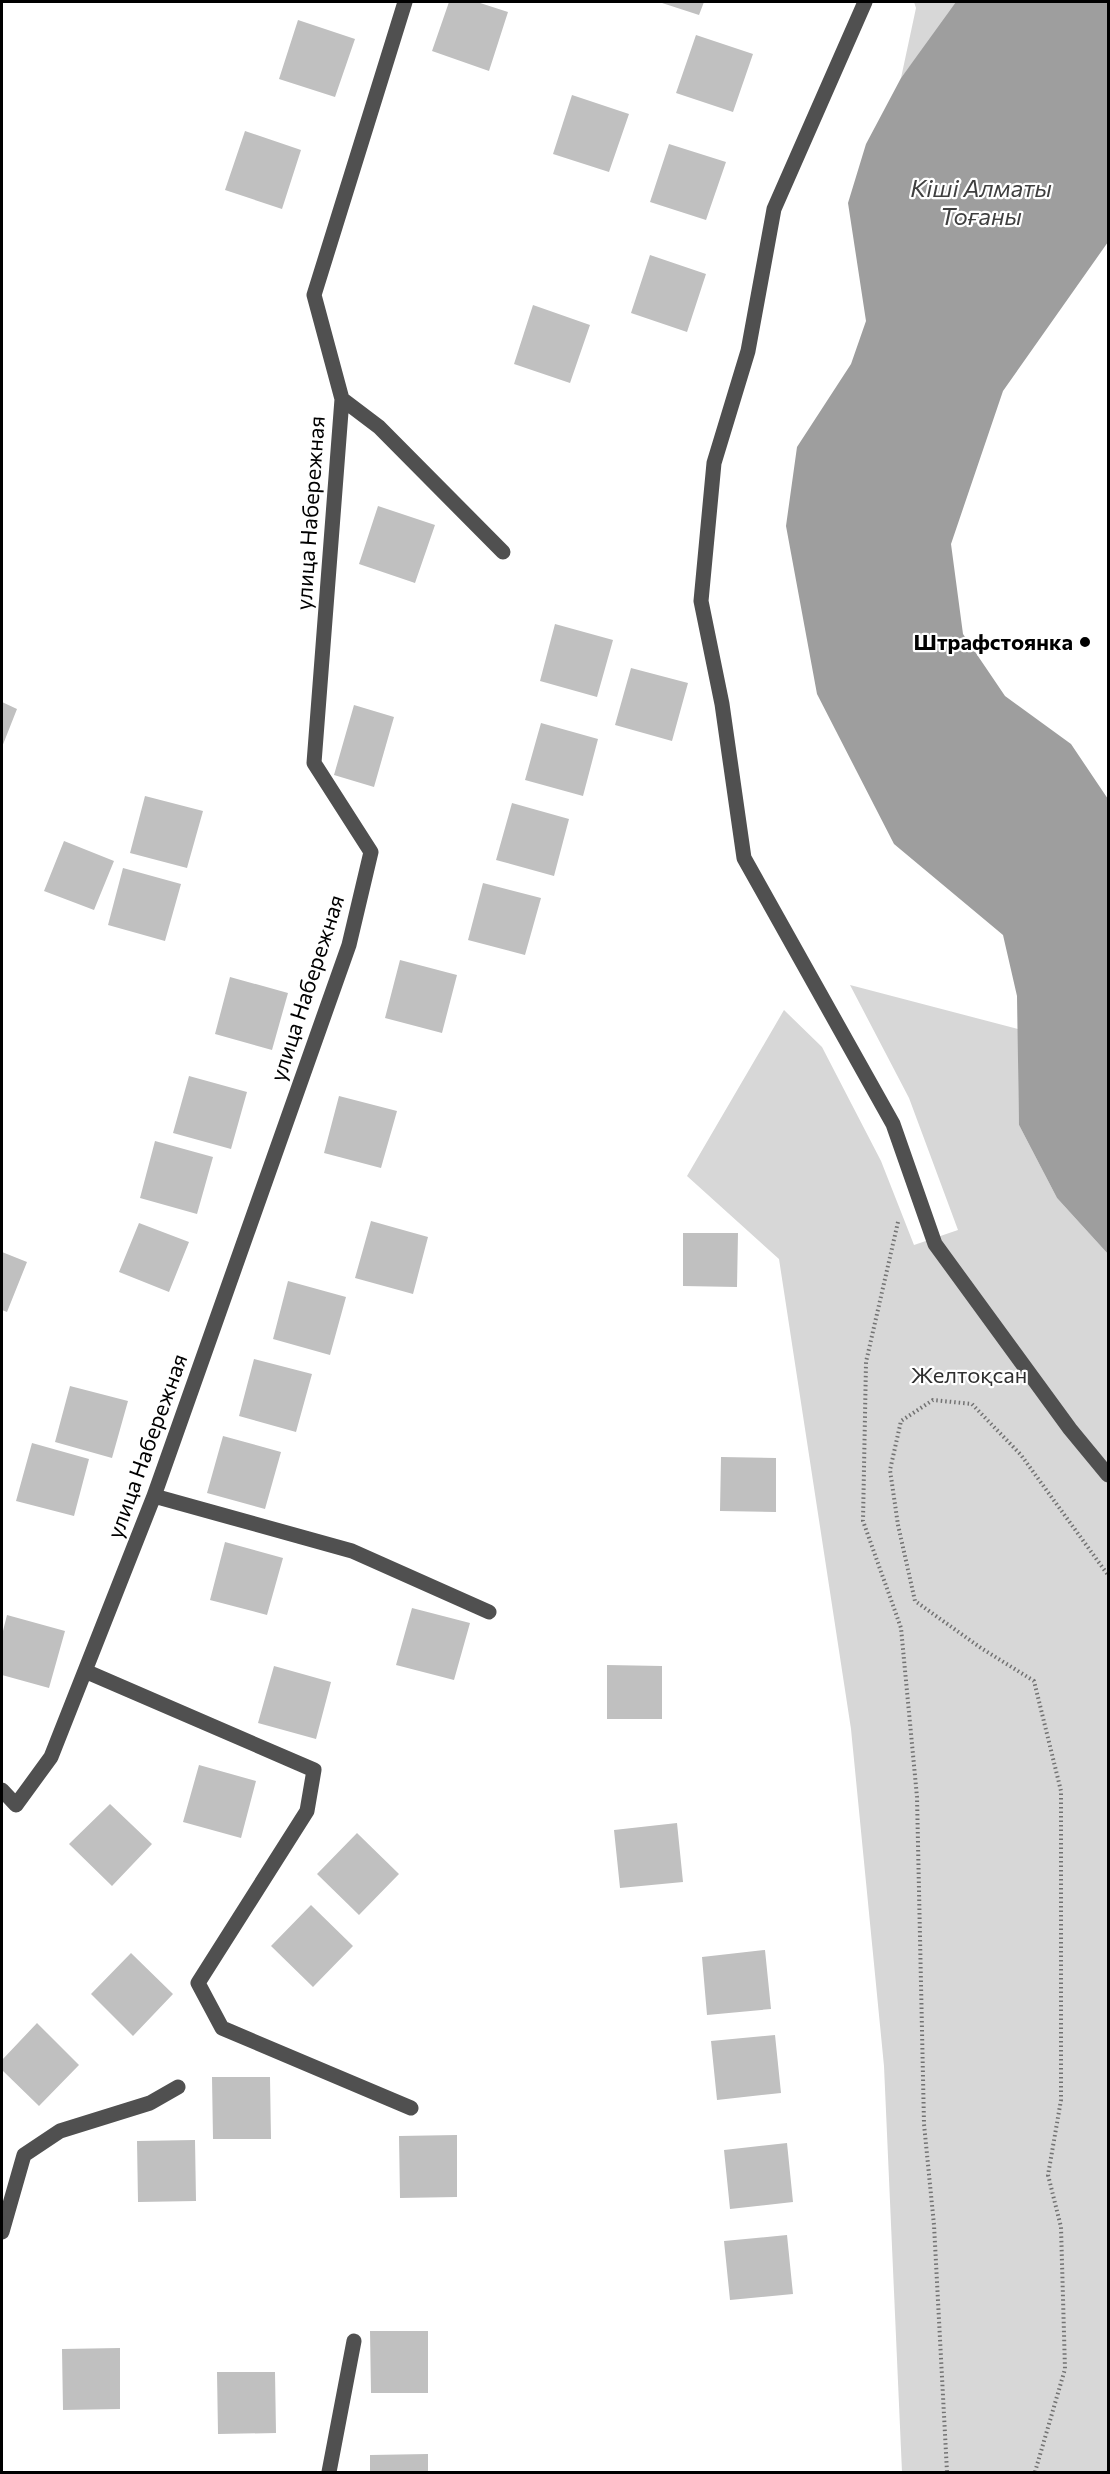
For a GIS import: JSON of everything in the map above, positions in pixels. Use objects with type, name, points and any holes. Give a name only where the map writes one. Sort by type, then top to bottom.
[{"type":"street","name":"улица Набережная","points":[[2,1790],[16,1805],[51,1756],[154,1496],[349,945],[371,852],[314,763],[342,399],[314,295],[405,2]]},
{"type":"street","points":[[865,2],[774,209],[748,351],[714,463],[701,601],[722,704],[744,858],[893,1124],[935,1244],[1070,1430],[1108,1475]]},
{"type":"street","points":[[342,399],[379,427],[503,552]]},
{"type":"street","points":[[154,1496],[352,1551],[489,1612]]},
{"type":"street","points":[[85,1671],[314,1770],[307,1811],[198,1983],[222,2028],[411,2108]]},
{"type":"street","points":[[2,2232],[24,2155],[60,2131],[150,2103],[178,2087]]},
{"type":"street","points":[[329,2472],[354,2341]]},
{"type":"path","points":[[897,1213],[898,1224],[866,1362],[863,1521],[901,1628],[917,1797],[924,2124],[934,2225],[947,2472]]},
{"type":"path","points":[[1035,2472],[1065,2369],[1061,2227],[1048,2175],[1061,2100],[1061,1791],[1034,1681],[981,1648],[915,1601],[898,1526],[890,1470],[901,1421],[933,1400],[972,1404],[1021,1455],[1108,1575]]},
{"type":"green space","points":[[914,2],[959,2],[901,78],[916,8]]},
{"type":"green space","name":"Желтоқсан","points":[[850,985],[1018,1029],[1019,1125],[1057,1198],[1108,1254],[1108,2472],[902,2472],[884,2066],[851,1729],[779,1259],[687,1176],[784,1010],[822,1047],[881,1161],[914,1245],[958,1230],[909,1098]]},
{"type":"water","name":"Кіші Алматы Тоғаны","points":[[956,2],[1108,2],[1108,242],[1003,391],[951,544],[963,634],[1005,696],[1071,744],[1108,799],[1108,1254],[1057,1198],[1019,1125],[1017,996],[1003,935],[894,844],[817,694],[786,526],[797,447],[851,364],[866,321],[848,203],[866,144],[901,78]]},
{"type":"building","points":[[449,2],[477,2],[508,12],[489,71],[432,51]]},
{"type":"building","points":[[659,2],[704,2],[699,15]]},
{"type":"building","points":[[298,20],[355,39],[335,97],[279,79]]},
{"type":"building","points":[[696,35],[753,54],[733,112],[676,93]]},
{"type":"building","points":[[572,95],[629,114],[609,172],[553,154]]},
{"type":"building","points":[[245,131],[301,150],[282,209],[225,190]]},
{"type":"building","points":[[669,144],[726,162],[706,220],[650,202]]},
{"type":"building","points":[[650,255],[706,274],[687,332],[631,313]]},
{"type":"building","points":[[533,305],[590,325],[570,383],[514,364]]},
{"type":"building","points":[[378,506],[435,525],[415,583],[359,564]]},
{"type":"building","points":[[555,624],[613,640],[597,697],[540,681]]},
{"type":"building","points":[[631,668],[688,683],[672,741],[615,725]]},
{"type":"building","points":[[2,702],[17,709],[2,747]]},
{"type":"building","points":[[354,705],[394,717],[374,787],[334,775]]},
{"type":"building","points":[[541,723],[598,739],[583,796],[525,780]]},
{"type":"building","points":[[145,796],[203,811],[187,868],[130,853]]},
{"type":"building","points":[[512,803],[569,819],[554,876],[496,860]]},
{"type":"building","points":[[64,841],[114,861],[94,910],[44,891]]},
{"type":"building","points":[[123,868],[181,884],[165,941],[108,925]]},
{"type":"building","points":[[483,883],[541,898],[525,955],[468,940]]},
{"type":"building","points":[[400,960],[457,975],[442,1033],[385,1018]]},
{"type":"building","points":[[230,977],[288,993],[272,1050],[215,1034]]},
{"type":"building","points":[[189,1076],[247,1092],[231,1149],[173,1133]]},
{"type":"building","points":[[339,1096],[397,1111],[381,1168],[324,1153]]},
{"type":"building","points":[[155,1141],[213,1157],[197,1214],[140,1198]]},
{"type":"building","points":[[371,1221],[428,1237],[413,1294],[355,1278]]},
{"type":"building","points":[[139,1223],[189,1242],[169,1292],[119,1272]]},
{"type":"building","points":[[683,1233],[738,1233],[737,1287],[683,1286]]},
{"type":"building","points":[[2,1252],[27,1262],[7,1312],[2,1310]]},
{"type":"building","points":[[288,1281],[346,1297],[330,1355],[273,1339]]},
{"type":"building","points":[[254,1359],[312,1374],[296,1432],[239,1416]]},
{"type":"building","points":[[70,1386],[128,1401],[112,1458],[55,1442]]},
{"type":"building","points":[[223,1436],[281,1452],[265,1509],[207,1493]]},
{"type":"building","points":[[32,1443],[89,1459],[74,1516],[16,1501]]},
{"type":"building","points":[[721,1457],[776,1458],[776,1512],[720,1511]]},
{"type":"building","points":[[225,1542],[283,1558],[267,1615],[210,1600]]},
{"type":"building","points":[[412,1608],[470,1623],[454,1680],[396,1665]]},
{"type":"building","points":[[7,1615],[65,1631],[49,1688],[2,1675],[2,1635]]},
{"type":"building","points":[[607,1665],[662,1666],[662,1719],[607,1719]]},
{"type":"building","points":[[274,1666],[331,1682],[316,1739],[258,1723]]},
{"type":"building","points":[[199,1765],[256,1781],[241,1838],[183,1822]]},
{"type":"building","points":[[110,1804],[152,1844],[112,1886],[69,1844]]},
{"type":"building","points":[[677,1823],[683,1882],[620,1888],[614,1830]]},
{"type":"building","points":[[357,1833],[399,1874],[359,1915],[317,1874]]},
{"type":"building","points":[[311,1905],[353,1946],[313,1987],[271,1946]]},
{"type":"building","points":[[765,1950],[771,2009],[707,2015],[702,1957]]},
{"type":"building","points":[[131,1953],[173,1994],[133,2036],[91,1994]]},
{"type":"building","points":[[37,2023],[79,2065],[39,2106],[2,2070],[2,2060]]},
{"type":"building","points":[[775,2035],[781,2093],[717,2100],[711,2041]]},
{"type":"building","points":[[212,2077],[270,2077],[271,2139],[213,2139]]},
{"type":"building","points":[[457,2135],[457,2197],[400,2198],[399,2136]]},
{"type":"building","points":[[195,2140],[196,2201],[138,2202],[137,2141]]},
{"type":"building","points":[[787,2143],[793,2202],[730,2209],[724,2150]]},
{"type":"building","points":[[787,2235],[793,2294],[730,2300],[724,2241]]},
{"type":"building","points":[[370,2331],[428,2331],[428,2393],[371,2393]]},
{"type":"building","points":[[120,2348],[120,2409],[63,2410],[62,2349]]},
{"type":"building","points":[[217,2372],[275,2372],[276,2433],[218,2434]]},
{"type":"building","points":[[428,2454],[428,2472],[370,2472],[370,2455]]},
{"type":"place","name":"Штрафстоянка","points":[[1085,642]]}]
